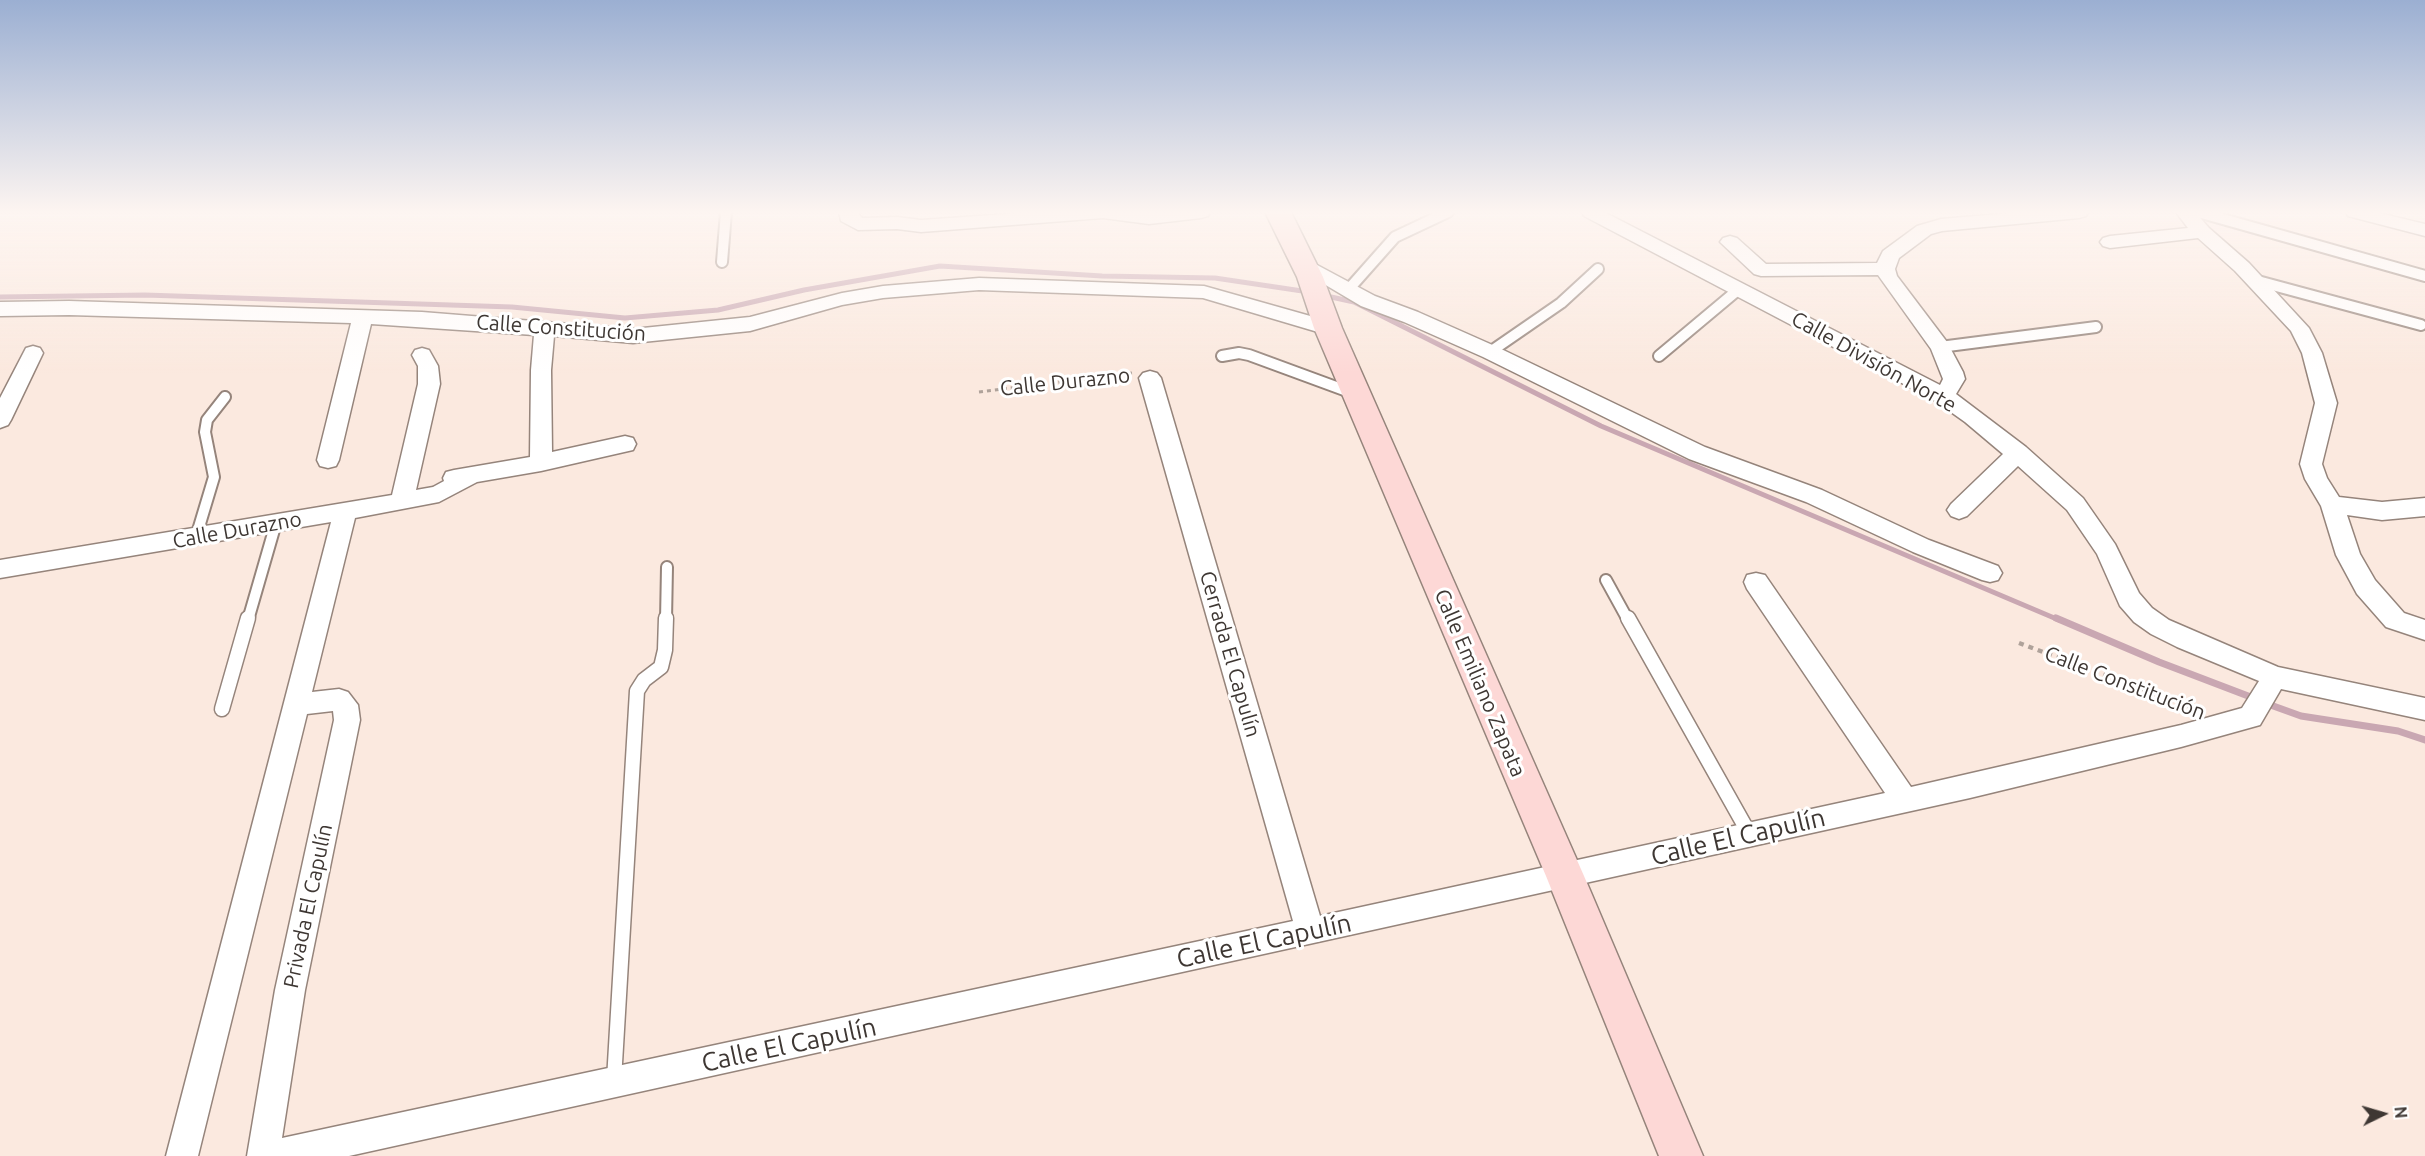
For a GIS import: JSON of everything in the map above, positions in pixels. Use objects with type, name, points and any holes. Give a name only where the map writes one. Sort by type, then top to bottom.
[{"type":"street","name":"Calle Emiliano Zapata","points":[[1305,266],[1427,561],[1565,876],[1681,1156]]},
{"type":"street","name":"Calle División Norte","points":[[1695,266],[1942,395],[2018,453],[2053,482],[2090,522],[2107,550],[2129,599],[2143,615],[2186,640],[2273,680],[2425,709]]},
{"type":"street","points":[[1757,266],[1761,270],[1774,272],[1885,269]]},
{"type":"street","points":[[1886,266],[1888,277],[1940,347],[1954,379],[1950,388],[1942,395]]},
{"type":"street","points":[[2239,266],[2299,328],[2312,353],[2326,403],[2311,464],[2316,479],[2332,505],[2348,555],[2366,587],[2395,620],[2425,630]]},
{"type":"street","points":[[1307,271],[1368,301],[1422,321],[1490,352],[1697,453],[1814,496],[1921,546],[1990,573]]},
{"type":"street","name":"Calle Constitución","points":[[0,309],[69,308],[434,320],[633,336],[750,324],[842,299],[883,292],[979,284],[1204,292],[1326,321]]},
{"type":"street","points":[[328,460],[362,318]]},
{"type":"street","points":[[541,463],[541,370],[545,328]]},
{"type":"street","points":[[0,420],[33,353]]},
{"type":"street","points":[[404,493],[429,384],[428,366],[422,355]]},
{"type":"street","name":"Cerrada El Capulín","points":[[1150,378],[1310,930]]},
{"type":"street","name":"Calle Durazno","points":[[0,569],[345,512],[404,493],[439,494],[468,477],[625,444]]},
{"type":"street","points":[[1959,510],[2018,453]]},
{"type":"street","points":[[2332,505],[2382,511],[2425,507]]},
{"type":"street","points":[[182,1156],[345,512]]},
{"type":"street","points":[[1756,582],[1905,800]]},
{"type":"street","points":[[2241,720],[2273,680]]},
{"type":"street","name":"Privada El Capulín","points":[[263,1156],[290,990],[347,720],[345,705],[339,700],[297,704]]},
{"type":"street","name":"Calle El Capulín","points":[[274,1156],[978,1005],[1310,930],[1750,835],[2241,720]]},
{"type":"lane","points":[[1348,290],[1369,266]]},
{"type":"lane","points":[[2389,266],[2425,276]]},
{"type":"lane","points":[[1490,352],[1561,303],[1598,269]]},
{"type":"lane","points":[[2254,280],[2421,325]]},
{"type":"lane","points":[[1659,356],[1739,289]]},
{"type":"lane","points":[[1940,347],[2096,327]]},
{"type":"lane","points":[[1222,356],[1239,353],[1249,355],[1359,395]]},
{"type":"lane","points":[[196,537],[214,477],[205,432],[207,420],[225,397]]},
{"type":"lane","points":[[222,709],[276,523]]},
{"type":"lane","points":[[614,1082],[637,691],[644,680],[661,667],[665,650],[667,567]]},
{"type":"lane","points":[[1606,580],[1750,835]]},
{"type":"path","name":"Calle Durazno","points":[[979,392],[1123,373],[1150,378]]},
{"type":"path","name":"Calle Constitución","points":[[2019,643],[2241,720]]},
{"type":"waterway","points":[[0,297],[145,295],[512,307],[625,318],[718,310],[804,290],[940,266],[1102,276],[1215,278],[1309,292]]},
{"type":"waterway","points":[[1322,295],[1354,302],[1601,426],[2059,620]]},
{"type":"waterway","points":[[2056,618],[2159,662],[2256,699]]},
{"type":"waterway","points":[[2265,703],[2301,716],[2398,731],[2425,740]]}]
